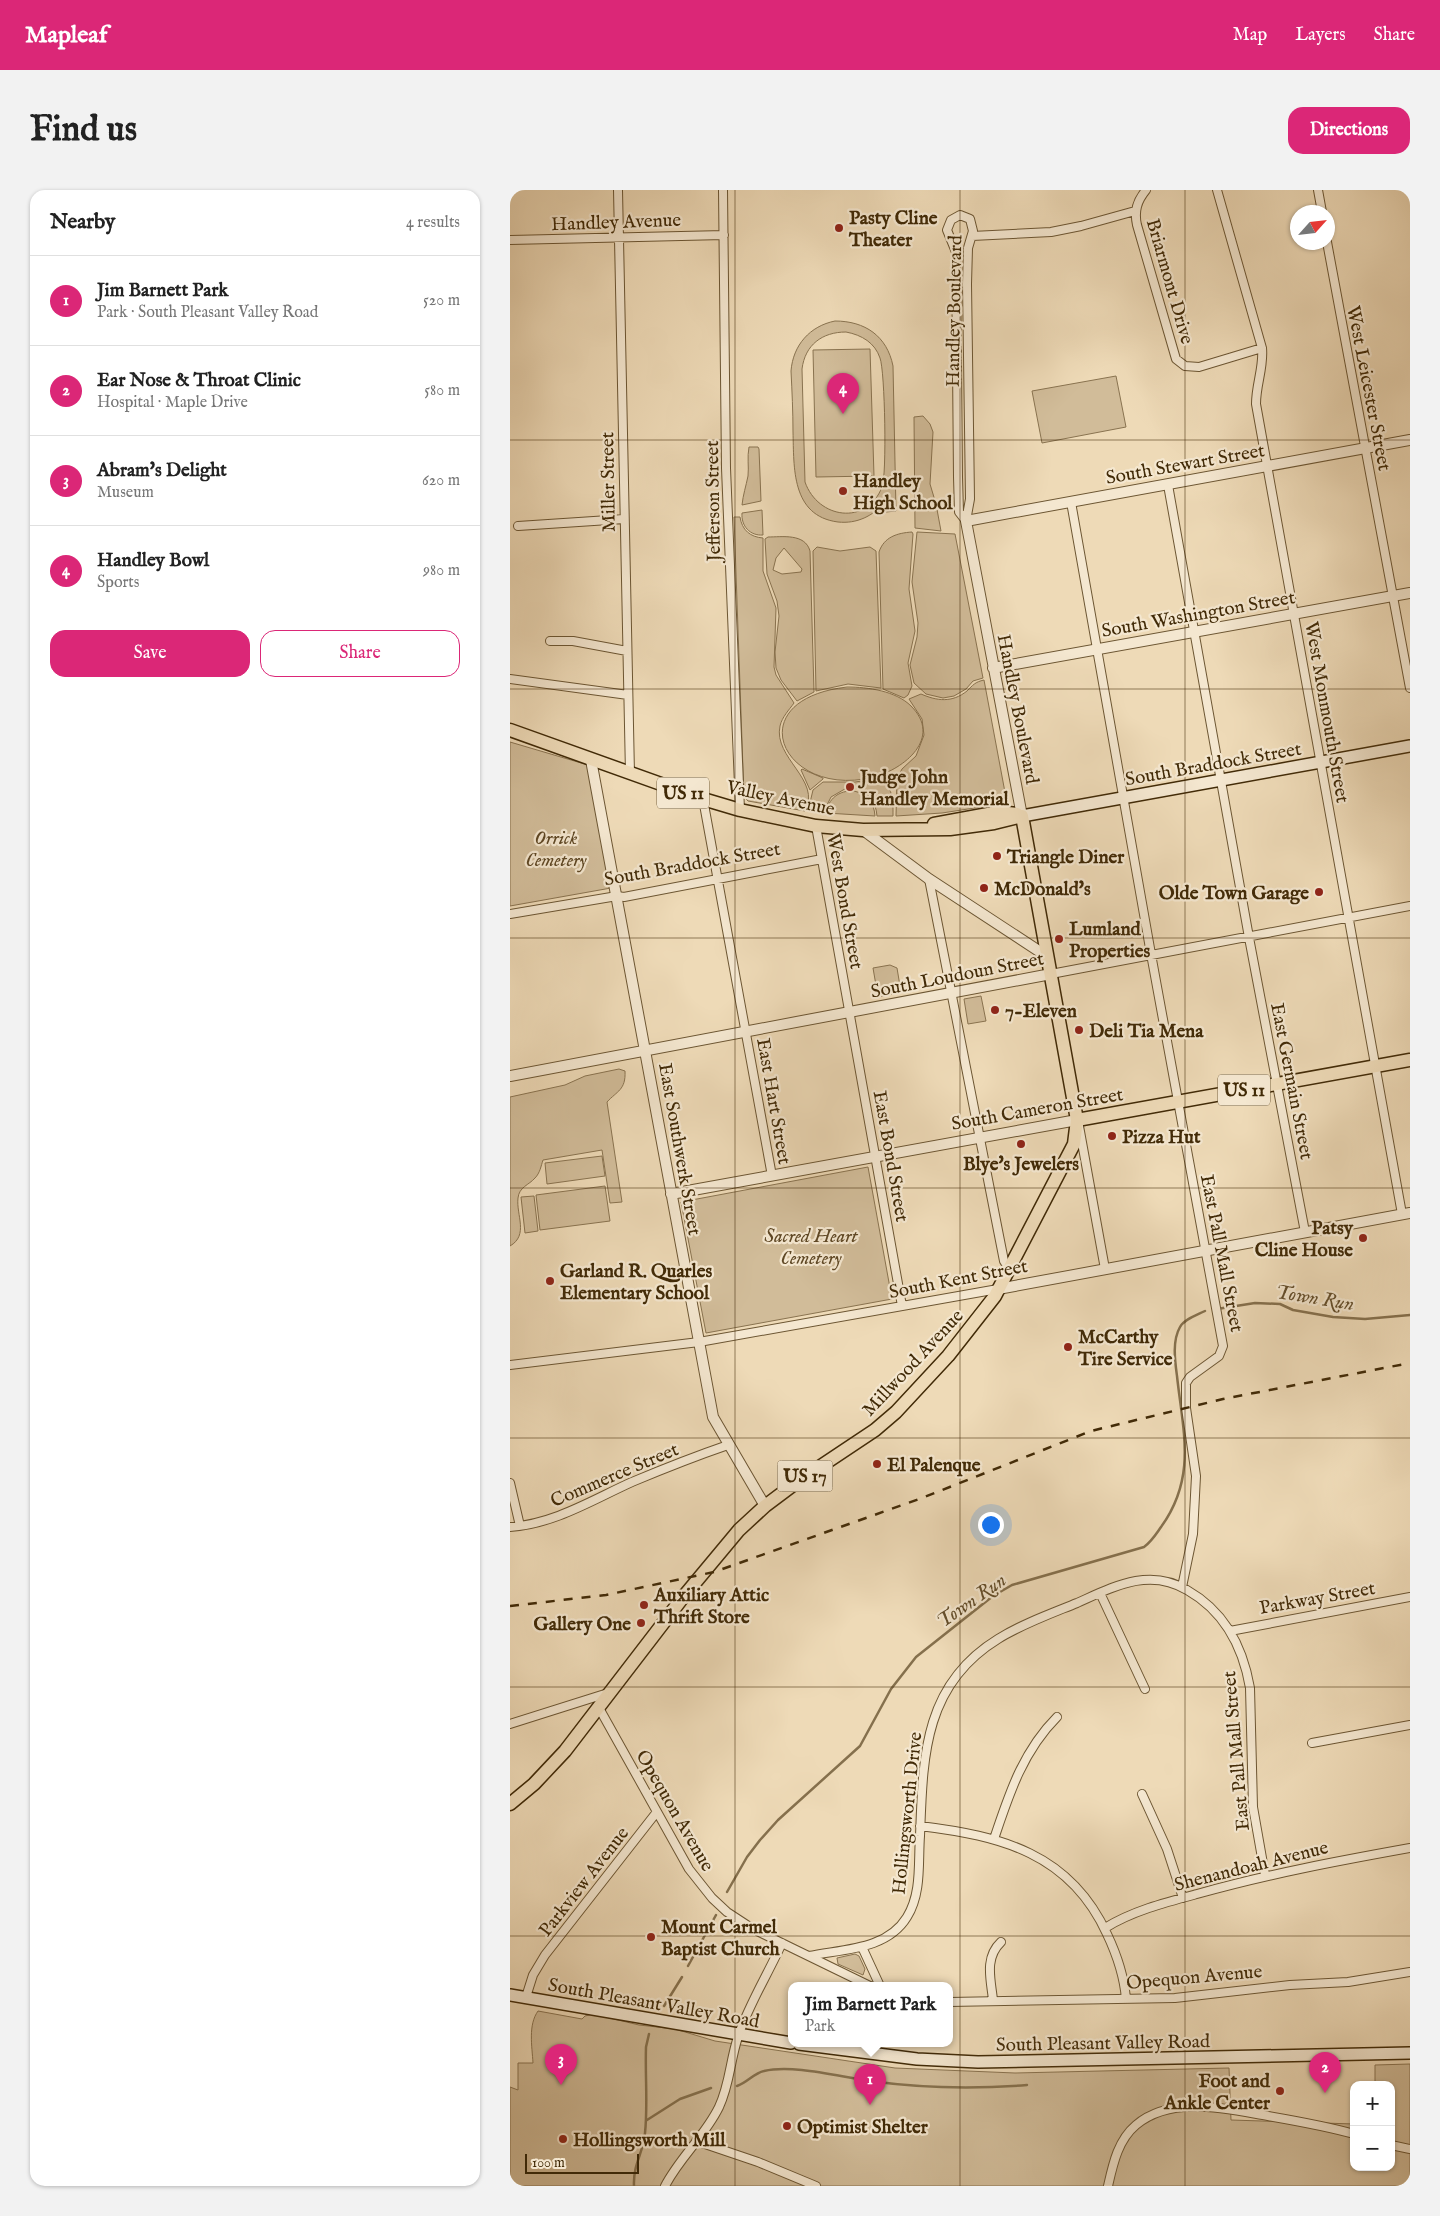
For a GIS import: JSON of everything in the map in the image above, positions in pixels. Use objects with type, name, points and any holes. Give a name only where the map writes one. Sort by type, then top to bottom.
[{"type":"main road","name":"Valley Avenue","points":[[510,730],[630,774],[740,810],[816,826],[863,830]]},
{"type":"main road","name":"South Braddock Street","points":[[863,830],[964,828],[1410,746]]},
{"type":"main road","points":[[1022,816],[1078,1120]]},
{"type":"main road","name":"South Cameron Street","points":[[1078,1120],[1410,1060]]},
{"type":"main road","name":"Millwood Avenue","points":[[510,1804],[553,1765],[712,1561],[740,1530],[765,1506],[797,1482],[869,1435],[896,1412],[948,1356],[995,1296],[1074,1144],[1078,1120]]},
{"type":"main road","name":"South Pleasant Valley Road","points":[[510,1995],[788,2042]]},
{"type":"main road","name":"South Pleasant Valley Road","points":[[822,2047],[917,2059],[970,2062],[1410,2053]]},
{"type":"street","name":"Miller Street","points":[[618,190],[630,774]]},
{"type":"street","name":"Jefferson Street","points":[[723,190],[726,468],[740,810]]},
{"type":"street","points":[[972,236],[1031,234],[1056,231],[1136,211],[1139,200],[1146,190]]},
{"type":"street","name":"West Monmouth Street","points":[[1217,190],[1262,348],[1263,359],[1257,386],[1256,404],[1375,1066],[1406,1214]]},
{"type":"street","points":[[1318,190],[1321,205]]},
{"type":"street","name":"Briarmont Drive","points":[[1136,211],[1137,225],[1159,305],[1174,354],[1181,364],[1199,367],[1262,348]]},
{"type":"street","name":"Handley Boulevard","points":[[966,521],[960,514],[959,506],[956,252],[947,230],[951,220],[959,215],[970,219],[973,226],[968,248],[970,499],[966,521],[1022,816]]},
{"type":"street","name":"Handley Avenue","points":[[510,240],[724,235]]},
{"type":"street","name":"West Leicester Street","points":[[1328,250],[1410,688]]},
{"type":"street","points":[[956,340],[968,340]]},
{"type":"street","points":[[958,425],[969,425]]},
{"type":"street","name":"South Stewart Street","points":[[966,521],[1410,440]]},
{"type":"street","name":"East Germain Street","points":[[1168,484],[1249,936],[1305,1232]]},
{"type":"street","name":"East Pall Mall Street","points":[[1071,502],[1223,1346],[1219,1356],[1190,1377],[1186,1383],[1186,1408],[1196,1476],[1193,1534],[1182,1587],[1206,1604],[1230,1631],[1243,1658],[1250,1688],[1253,1807],[1266,1875]]},
{"type":"street","points":[[518,526],[624,519]]},
{"type":"street","name":"South Washington Street","points":[[993,668],[1410,593]]},
{"type":"street","points":[[550,641],[573,641],[628,650]]},
{"type":"street","points":[[510,679],[628,695]]},
{"type":"street","name":"East Southwerk Street","points":[[591,760],[713,1417],[765,1506]]},
{"type":"street","name":"East Hart Street","points":[[703,799],[772,1176]]},
{"type":"street","name":"West Bond Street","points":[[816,826],[850,1012]]},
{"type":"street","points":[[863,830],[929,879],[1048,957]]},
{"type":"street","name":"South Braddock Street","points":[[510,914],[617,896],[624,898],[822,859]]},
{"type":"street","points":[[929,879],[1004,1261],[1009,1268]]},
{"type":"street","name":"South Loudoun Street","points":[[510,1076],[1410,906]]},
{"type":"street","name":"East Bond Street","points":[[850,1012],[902,1306]]},
{"type":"street","points":[[1078,1120],[1105,1269]]},
{"type":"street","name":"South Cameron Street","points":[[671,1194],[1078,1120]]},
{"type":"street","name":"South Kent Street","points":[[510,1365],[699,1342],[1406,1214]]},
{"type":"street","name":"Commerce Street","points":[[510,1527],[563,1514],[633,1482],[728,1445]]},
{"type":"street","points":[[510,1483],[520,1526]]},
{"type":"street","name":"Hollingsworth Drive","points":[[809,1956],[862,1947],[885,1938],[895,1931],[908,1916],[917,1888],[923,1767],[930,1726],[940,1701],[958,1674],[982,1650],[1004,1636],[1126,1583],[1145,1579],[1162,1580],[1182,1587]]},
{"type":"street","points":[[1100,1593],[1145,1689]]},
{"type":"street","name":"Parkway Street","points":[[1230,1631],[1410,1597]]},
{"type":"street","points":[[510,1724],[610,1692]]},
{"type":"street","name":"Opequon Avenue","points":[[599,1708],[688,1869],[712,1898],[738,1920],[862,1982]]},
{"type":"street","points":[[994,1839],[1024,1760],[1045,1729],[1057,1717]]},
{"type":"street","points":[[1312,1742],[1410,1726]]},
{"type":"street","points":[[1142,1794],[1167,1848],[1183,1898]]},
{"type":"street","name":"Parkview Avenue","points":[[526,1998],[533,1975],[545,1955],[656,1814]]},
{"type":"street","points":[[920,1826],[953,1830],[994,1839],[1031,1852],[1057,1869],[1082,1892],[1105,1928],[1119,1962],[1126,1999]]},
{"type":"street","name":"Shenandoah Avenue","points":[[1105,1928],[1142,1911],[1266,1875],[1325,1862],[1410,1848]]},
{"type":"street","points":[[993,2000],[990,1959],[995,1948],[1001,1942]]},
{"type":"street","points":[[666,2186],[678,2164],[716,2113],[726,2092],[739,2034],[782,1943]]},
{"type":"street","points":[[862,1947],[878,1982]]},
{"type":"street","name":"Opequon Avenue","points":[[953,2002],[1197,1996],[1268,1987],[1348,1982],[1410,1972]]},
{"type":"street","points":[[1108,2186],[1115,2159],[1124,2139],[1144,2120],[1166,2111],[1191,2107],[1235,2110],[1350,2133]]},
{"type":"street","points":[[696,2142],[758,2162],[816,2186]]},
{"type":"street","points":[[1395,2145],[1410,2149]]},
{"type":"green space","points":[[835,321],[846,322],[865,327],[873,332],[886,346],[893,366],[896,511],[886,512],[885,502],[870,515],[852,522],[838,522],[823,518],[811,510],[803,500],[795,474],[792,362],[804,338],[818,327]],"holes":[[[852,333],[867,340],[875,348],[882,367],[885,445],[884,479],[875,500],[865,508],[843,513],[831,510],[820,504],[811,494],[805,482],[802,369],[807,353],[822,337],[829,334]]]},
{"type":"green space","points":[[870,349],[874,476],[816,477],[813,350]]},
{"type":"green space","points":[[1116,376],[1126,427],[1042,443],[1032,391]]},
{"type":"green space","points":[[923,416],[930,424],[933,432],[930,484],[941,531],[915,528],[914,417]]},
{"type":"green space","points":[[749,447],[758,447],[759,449],[761,501],[742,505],[748,476]]},
{"type":"green space","points":[[762,510],[763,535],[758,535],[747,529],[743,522],[742,513]]},
{"type":"green space","points":[[734,517],[740,517],[747,532],[763,538],[763,571],[776,608],[774,667],[776,675],[794,703],[781,723],[780,738],[783,748],[803,779],[807,789],[809,800],[805,811],[748,801],[744,797]]},
{"type":"green space","points":[[912,532],[909,589],[915,631],[908,663],[912,686],[908,695],[904,698],[883,689],[879,552],[888,539],[901,533]]},
{"type":"green space","points":[[917,532],[955,534],[983,678],[973,681],[966,689],[954,696],[943,698],[926,694],[914,683],[910,665],[917,637],[918,623],[912,582]]},
{"type":"green space","points":[[768,537],[792,537],[803,541],[810,551],[814,692],[797,701],[781,680],[776,668],[775,652],[779,616],[777,601],[767,574],[765,539]],"holes":[[[784,548],[802,569],[801,572],[782,574],[773,570],[776,558]]]},
{"type":"green space","points":[[817,547],[840,551],[870,547],[876,551],[881,688],[848,684],[816,691],[813,551]]},
{"type":"green space","points":[[984,680],[1007,803],[942,813],[896,816],[897,778],[902,769],[916,756],[924,735],[922,719],[909,699],[921,694],[944,700],[956,698],[974,684]]},
{"type":"green space","points":[[847,687],[873,689],[890,693],[911,706],[920,718],[923,729],[921,740],[916,750],[897,767],[886,773],[874,777],[842,780],[816,774],[796,762],[785,746],[783,727],[792,710],[813,696]]},
{"type":"green space","name":"Orrick Cemetery","points":[[510,742],[588,765],[611,888],[510,906]]},
{"type":"green space","points":[[802,769],[823,778],[823,779],[810,790]]},
{"type":"green space","points":[[876,779],[889,789],[892,799],[893,816],[877,816],[875,805],[869,796],[861,790],[850,786],[831,797],[823,813],[808,811],[813,790],[823,782],[855,782]]},
{"type":"green space","points":[[854,791],[863,794],[869,799],[875,816],[826,813],[829,804],[835,796],[844,792]]},
{"type":"green space","points":[[890,965],[897,968],[901,992],[878,997],[873,968]]},
{"type":"green space","points":[[981,996],[986,1021],[968,1024],[964,999]]},
{"type":"green space","points":[[619,1069],[625,1071],[624,1082],[620,1090],[607,1102],[622,1202],[610,1203],[602,1150],[543,1160],[537,1176],[519,1194],[519,1236],[510,1246],[510,1097],[565,1085],[585,1076]]},
{"type":"green space","points":[[602,1156],[605,1176],[547,1184],[545,1163]]},
{"type":"green space","name":"Sacred Heart Cemetery","points":[[868,1167],[892,1299],[706,1333],[681,1202]]},
{"type":"green space","points":[[605,1186],[610,1221],[540,1230],[536,1195]]},
{"type":"green space","points":[[534,1196],[538,1231],[525,1233],[521,1197]]},
{"type":"green space","points":[[855,1954],[859,1956],[865,1969],[863,1975],[838,1964],[837,1958]]},
{"type":"green space","points":[[538,2011],[582,2019],[593,2014],[639,2025],[675,2029],[715,2041],[895,2068],[1015,2073],[1229,2068],[1231,2120],[1350,2124],[1350,2171],[1395,2171],[1395,2081],[1375,2081],[1375,2065],[1410,2064],[1410,2186],[510,2186],[510,2087],[518,2090],[518,2063],[533,2063],[532,2029]]},
{"type":"waterway","name":"Town Run","points":[[1217,1309],[1255,1303],[1280,1304],[1293,1310],[1333,1317],[1365,1319],[1410,1315]]},
{"type":"waterway","name":"Town Run","points":[[727,1892],[747,1857],[778,1820],[860,1746],[891,1689],[916,1657],[993,1596],[1012,1585],[1144,1547],[1152,1540],[1172,1508],[1180,1490],[1183,1472],[1185,1454],[1175,1351],[1177,1333],[1184,1322],[1205,1311]]},
{"type":"waterway","name":"Town Run","points":[[688,1966],[716,1915]]},
{"type":"waterway","name":"Town Run","points":[[664,2006],[682,1977]]},
{"type":"waterway","name":"Town Run","points":[[634,2186],[635,2171],[645,2133],[646,2047],[649,2034]]},
{"type":"waterway","points":[[737,2086],[760,2072],[776,2069],[802,2070],[909,2085],[968,2087],[1027,2085]]},
{"type":"waterway","points":[[647,2120],[680,2099],[711,2088]]},
{"type":"railway","points":[[510,1606],[606,1595],[714,1572],[922,1498],[1091,1431],[1223,1399],[1410,1363]]},
{"type":"place","name":"Pasty Cline Theater","points":[[839,228]]},
{"type":"place","name":"Handley Bowl","points":[[843,414]]},
{"type":"place","name":"Handley High School","points":[[843,491]]},
{"type":"place","name":"Judge John Handley Memorial","points":[[850,787]]},
{"type":"place","name":"Triangle Diner","points":[[997,856]]},
{"type":"place","name":"McDonald's","points":[[984,888]]},
{"type":"place","name":"Olde Town Garage","points":[[1319,892]]},
{"type":"place","name":"Lumland Properties","points":[[1059,939]]},
{"type":"place","name":"7-Eleven","points":[[995,1010]]},
{"type":"place","name":"Deli Tia Mena","points":[[1079,1030]]},
{"type":"place","name":"Pizza Hut","points":[[1112,1136]]},
{"type":"place","name":"Blye's Jewelers","points":[[1021,1144]]},
{"type":"place","name":"Patsy Cline House","points":[[1363,1238]]},
{"type":"place","name":"Garland R. Quarles Elementary School","points":[[550,1281]]},
{"type":"place","name":"McCarthy Tire Service","points":[[1068,1347]]},
{"type":"place","name":"El Palenque","points":[[877,1464]]},
{"type":"place","name":"Auxiliary Attic Thrift Store","points":[[644,1605]]},
{"type":"place","name":"Gallery One","points":[[641,1623]]},
{"type":"place","name":"Mount Carmel Baptist Church","points":[[651,1937]]},
{"type":"place","name":"Abram's Delight","points":[[561,2085]]},
{"type":"place","name":"Foot and Ankle Center","points":[[1280,2091]]},
{"type":"place","name":"Ear Nose & Throat Clinic","points":[[1325,2093]]},
{"type":"place","name":"Jim Barnett Park","points":[[870,2105]]},
{"type":"place","name":"Optimist Shelter","points":[[787,2126]]},
{"type":"place","name":"Hollingsworth Mill","points":[[563,2139]]}]
